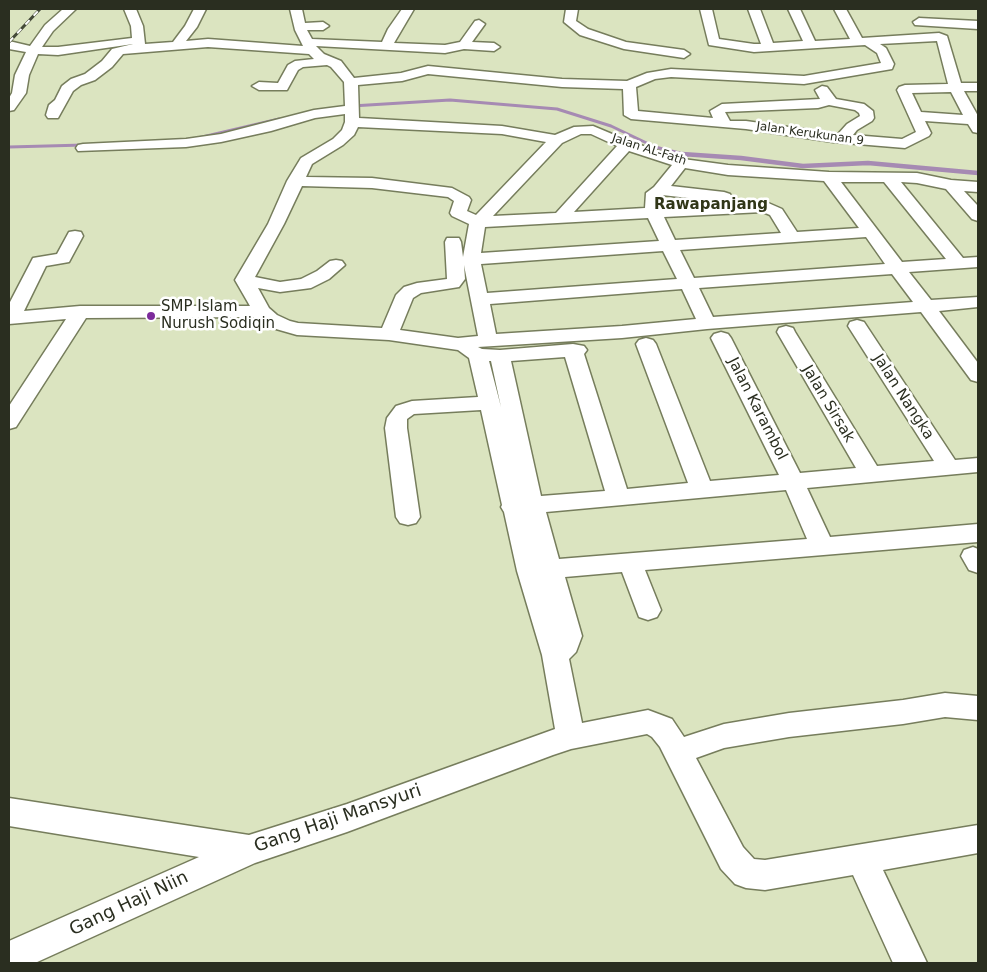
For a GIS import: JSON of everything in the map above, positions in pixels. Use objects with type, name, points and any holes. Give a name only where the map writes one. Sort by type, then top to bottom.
[{"type":"street","points":[[9,107],[19,93],[22,75],[33,50],[48,28],[70,9]]},
{"type":"street","points":[[130,9],[138,26],[140,44]]},
{"type":"street","points":[[177,45],[191,27],[200,9]]},
{"type":"street","points":[[244,280],[273,232],[295,181],[306,161],[338,142],[349,132],[351,109],[350,82],[336,64],[320,57],[309,46],[300,27],[296,9]]},
{"type":"street","points":[[386,46],[394,29],[408,9]]},
{"type":"street","points":[[572,9],[569,19],[571,25],[601,39],[624,45],[699,49],[769,48],[936,36],[941,38],[955,87],[977,123]]},
{"type":"street","points":[[703,75],[699,49],[706,9]]},
{"type":"street","points":[[754,9],[769,48]]},
{"type":"street","points":[[794,9],[811,46]]},
{"type":"street","points":[[350,82],[402,77],[428,70],[562,84],[629,85],[647,77],[662,74],[798,80],[887,66],[888,64],[882,50],[862,42],[840,9]]},
{"type":"street","points":[[916,22],[978,25]]},
{"type":"street","points":[[464,45],[479,24]]},
{"type":"street","points":[[300,27],[323,26]]},
{"type":"street","points":[[9,45],[33,50],[68,50],[140,44],[177,45],[208,43],[276,49],[309,46],[386,46],[435,49],[464,45],[494,47]]},
{"type":"street","points":[[53,115],[64,92],[74,83],[90,77],[107,64],[116,52],[140,44]]},
{"type":"street","points":[[266,63],[276,49]]},
{"type":"street","points":[[259,86],[282,86],[293,68],[300,64],[329,61]]},
{"type":"street","points":[[816,77],[824,95],[830,100],[866,111],[867,118],[852,127],[847,135],[839,138]]},
{"type":"street","points":[[629,85],[630,114],[632,115],[722,123]]},
{"type":"street","points":[[955,87],[978,87]]},
{"type":"street","name":"Jalan Kerukunan 9","points":[[830,100],[818,104],[722,108],[716,111],[722,123],[839,138],[905,144],[924,133],[904,90],[955,87]]},
{"type":"street","points":[[320,105],[502,130],[556,140]]},
{"type":"street","points":[[83,148],[186,143],[221,138],[266,128],[314,114],[351,109]]},
{"type":"street","points":[[916,116],[977,123]]},
{"type":"street","name":"Jalan AL-Fath","points":[[478,222],[556,140],[579,130],[588,129],[626,145],[681,163],[728,170],[925,179],[950,185],[978,187]]},
{"type":"street","points":[[560,218],[626,145]]},
{"type":"street","points":[[653,212],[652,200],[654,193],[660,190],[681,163]]},
{"type":"street","points":[[828,176],[978,376]]},
{"type":"street","points":[[888,177],[959,264]]},
{"type":"street","points":[[295,181],[372,183],[452,193],[463,200],[458,212],[478,222],[766,207],[776,212],[792,237]]},
{"type":"street","points":[[950,185],[978,216]]},
{"type":"street","points":[[660,190],[744,199],[758,207]]},
{"type":"street","name":"Jalan Karambol","points":[[653,212],[689,285],[792,481],[823,548]]},
{"type":"street","points":[[478,222],[471,260],[479,299],[481,349],[488,402],[522,506]]},
{"type":"street","points":[[471,260],[869,232]]},
{"type":"street","points":[[10,318],[39,262],[62,258],[75,236]]},
{"type":"street","points":[[389,334],[405,295],[417,288],[445,285],[453,283],[456,279],[453,242]]},
{"type":"street","points":[[479,299],[689,285],[978,262]]},
{"type":"street","points":[[244,280],[280,287],[305,284],[323,275],[336,265]]},
{"type":"street","points":[[244,280],[262,310],[270,318],[283,326],[297,329],[389,334],[481,349],[573,350],[632,340],[714,330],[929,312],[978,316]]},
{"type":"street","points":[[481,349],[632,340],[714,330],[786,332],[857,326],[978,302]]},
{"type":"street","points":[[10,318],[80,312],[262,310]]},
{"type":"street","points":[[9,422],[80,312]]},
{"type":"street","name":"Jalan Nangka","points":[[857,326],[949,467]]},
{"type":"street","name":"Jalan Sirsak","points":[[786,332],[870,475]]},
{"type":"street","points":[[632,340],[702,490]]},
{"type":"street","points":[[481,349],[539,570],[571,737]]},
{"type":"street","points":[[573,350],[618,497]]},
{"type":"street","points":[[408,518],[396,428],[397,418],[403,411],[412,408],[488,402]]},
{"type":"street","points":[[522,506],[978,465]]},
{"type":"street","points":[[539,570],[823,548],[978,533]]},
{"type":"street","points":[[630,562],[648,610]]},
{"type":"street","points":[[678,752],[724,736],[789,726],[945,705],[978,708]]},
{"type":"street","name":"Gang Haji Mansyuri","points":[[9,812],[250,850],[347,818],[500,761],[571,737],[648,722],[662,728],[678,752],[732,858],[746,873],[765,875],[861,858],[977,841]]},
{"type":"street","name":"Gang Haji Niin","points":[[9,958],[250,850]]},
{"type":"street","points":[[861,858],[910,963]]},
{"type":"waterway","points":[[352,106],[450,100],[557,109],[611,126],[655,147],[685,154]]},
{"type":"waterway","points":[[198,138],[279,119]]},
{"type":"waterway","points":[[9,147],[84,145]]},
{"type":"waterway","points":[[685,154],[741,158],[803,166],[868,163],[978,173]]},
{"type":"railway","points":[[9,42],[40,9]]},
{"type":"place","name":"SMP Islam Nurush Sodiqin","points":[[151,316]]},
{"type":"district","name":"Rawapanjang","points":[[711,205]]}]
